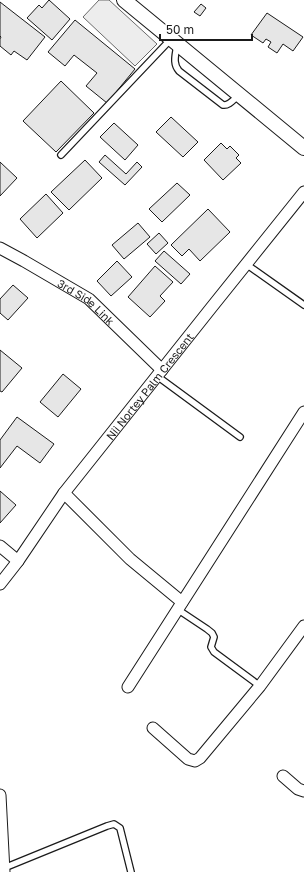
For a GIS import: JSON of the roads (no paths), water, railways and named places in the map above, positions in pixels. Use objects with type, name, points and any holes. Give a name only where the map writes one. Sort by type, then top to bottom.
[{"type":"street","points":[[124,0],[304,148]]},
{"type":"street","name":"Nii Nortey Palm Crescent","points":[[0,584],[64,493],[304,192]]},
{"type":"street","name":"3rd Side Link","points":[[0,248],[24,260],[89,299],[160,373]]},
{"type":"street","points":[[128,687],[304,412]]},
{"type":"street","points":[[64,493],[130,559],[180,606]]},
{"type":"street","points":[[0,546],[18,560]]},
{"type":"street","points":[[153,728],[188,759],[195,761],[200,758],[260,686],[304,626]]},
{"type":"street","points":[[283,776],[298,789],[304,791]]},
{"type":"street","points":[[0,795],[4,870]]},
{"type":"lane","points":[[174,42],[174,63],[179,71],[223,105],[229,104],[239,95]]},
{"type":"lane","points":[[61,155],[174,42]]},
{"type":"lane","points":[[246,264],[304,305]]},
{"type":"lane","points":[[160,373],[240,437]]},
{"type":"lane","points":[[180,606],[212,633],[214,637],[211,647],[214,652],[260,686]]},
{"type":"lane","points":[[4,870],[114,824],[120,828],[131,872]]}]
